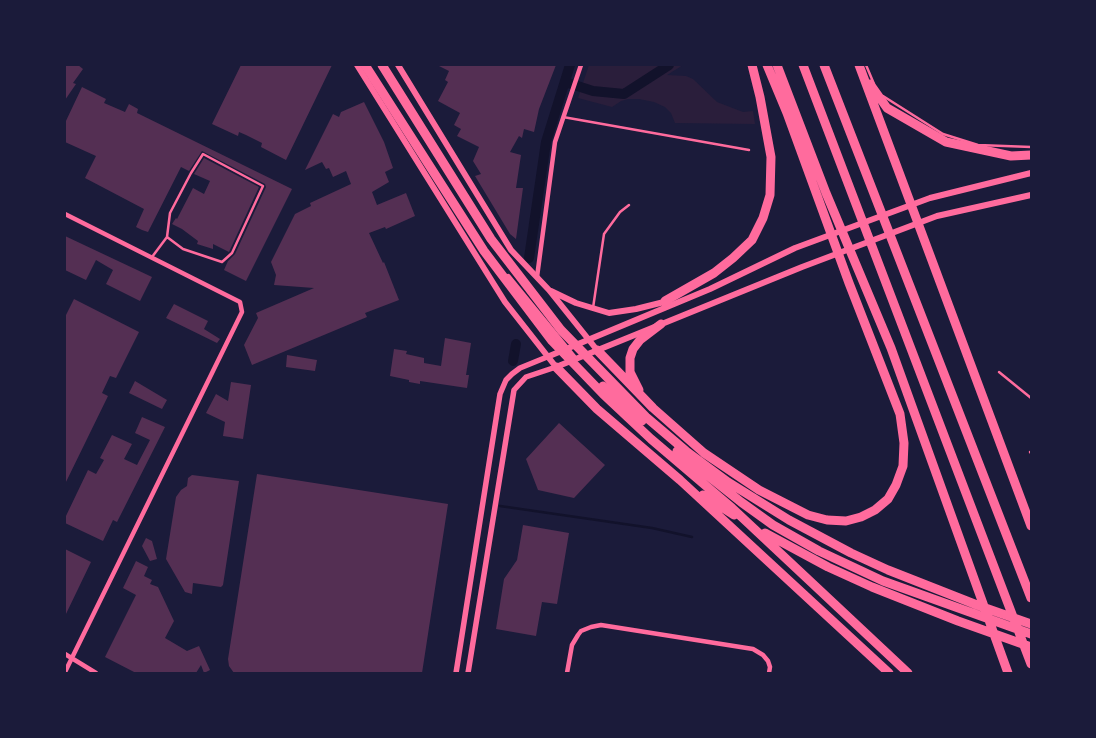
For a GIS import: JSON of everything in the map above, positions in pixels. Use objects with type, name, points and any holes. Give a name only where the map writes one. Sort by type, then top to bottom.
[{"type":"highway","points":[[365,65],[484,252],[552,341],[603,394],[651,439],[732,508],[908,673]]},
{"type":"highway","points":[[382,65],[491,239],[561,330],[646,417],[728,482],[789,520],[851,553],[888,570],[1031,624]]},
{"type":"highway","points":[[665,301],[714,273],[734,258],[752,240],[763,218],[770,196],[771,157],[752,65]]},
{"type":"highway","points":[[704,453],[737,476],[791,507],[808,515],[827,520],[846,521],[861,517],[875,510],[888,499],[903,466],[904,443],[900,414],[849,283],[787,113],[767,65]]},
{"type":"highway","points":[[777,65],[826,193],[891,348],[1008,673]]},
{"type":"highway","points":[[803,65],[1031,664]]},
{"type":"highway","points":[[824,65],[1031,598]]},
{"type":"highway","points":[[858,65],[887,108],[946,142],[1011,156],[1031,155]]},
{"type":"highway","points":[[858,65],[1031,526]]},
{"type":"highway","points":[[653,408],[635,386],[630,372],[630,358],[633,349],[640,340],[660,324]]},
{"type":"highway","points":[[597,350],[653,408],[704,453],[773,524]]},
{"type":"highway","points":[[576,359],[618,400],[679,453],[741,502],[773,524],[819,551],[883,581],[1031,634]]},
{"type":"highway","points":[[556,367],[597,408],[680,480],[889,673]]},
{"type":"highway","points":[[680,480],[747,523],[828,567],[872,587],[1031,647]]},
{"type":"main road","points":[[357,65],[505,302],[556,367],[802,267],[937,216],[1031,195]]},
{"type":"main road","points":[[398,65],[511,250],[549,290],[597,350]]},
{"type":"main road","points":[[547,357],[692,297],[795,248],[930,198],[1031,173]]},
{"type":"main road","points":[[449,214],[515,285],[576,359]]},
{"type":"main road","points":[[549,290],[576,303],[609,313],[636,310],[665,301],[692,297]]},
{"type":"street","points":[[537,279],[555,142],[581,65]]},
{"type":"street","points":[[65,214],[240,302],[242,312],[65,672]]},
{"type":"street","points":[[456,673],[500,394],[506,380],[512,374],[520,368],[547,357]]},
{"type":"street","points":[[468,673],[514,390],[526,376],[556,367]]},
{"type":"street","points":[[568,673],[572,645],[581,631],[601,625],[753,649],[764,655],[770,667],[769,673]]},
{"type":"street","points":[[65,654],[96,673]]},
{"type":"lane","points":[[866,65],[878,92],[943,134],[978,145],[1031,147]]},
{"type":"lane","points":[[563,117],[749,150]]},
{"type":"lane","points":[[152,257],[167,236],[170,213],[203,154],[263,186],[232,253],[222,262],[183,249],[167,236]]},
{"type":"lane","points":[[593,309],[604,234],[620,212],[629,205]]},
{"type":"lane","points":[[999,372],[1031,398]]},
{"type":"shaded area","points":[[589,65],[683,65],[667,75],[686,76],[693,79],[717,102],[743,112],[753,111],[755,124],[675,123],[671,113],[665,107],[654,102],[628,99],[612,107],[578,98]]},
{"type":"building","points":[[65,65],[78,65],[83,69],[73,83],[76,84],[65,100]]},
{"type":"building","points":[[241,65],[332,65],[286,160],[261,147],[262,143],[246,135],[239,132],[238,136],[212,124]]},
{"type":"building","points":[[437,65],[556,65],[539,109],[534,132],[524,129],[522,138],[519,136],[510,152],[521,155],[516,188],[523,188],[516,239],[510,234],[475,176],[481,174],[473,161],[479,147],[457,136],[461,129],[454,125],[460,113],[438,101],[448,82],[445,80],[449,71]]},
{"type":"building","points":[[82,87],[106,99],[104,103],[125,112],[129,104],[138,109],[137,113],[292,189],[246,281],[224,270],[228,261],[235,254],[266,187],[265,184],[202,151],[189,171],[181,167],[148,232],[136,227],[144,209],[85,178],[96,156],[65,142],[65,123]]},
{"type":"building","points":[[364,102],[384,142],[393,168],[385,172],[389,182],[372,192],[377,205],[406,193],[415,216],[386,229],[385,227],[369,233],[384,262],[399,300],[365,313],[367,317],[252,365],[244,345],[258,318],[256,313],[314,288],[274,285],[276,275],[271,262],[295,214],[311,206],[310,203],[351,184],[346,171],[333,177],[329,168],[326,169],[322,162],[305,170],[333,114],[339,117],[341,112]]},
{"type":"building","points":[[204,158],[259,187],[229,252],[213,244],[213,249],[197,244],[198,241],[172,224],[177,219],[193,188],[204,194],[210,181],[194,174]]},
{"type":"building","points":[[65,236],[152,277],[140,301],[106,284],[113,270],[96,260],[86,280],[65,270]]},
{"type":"building","points":[[74,299],[139,332],[116,378],[110,376],[102,393],[108,396],[65,484],[65,317]]},
{"type":"building","points":[[174,304],[208,321],[204,329],[220,339],[217,343],[166,318]]},
{"type":"building","points":[[445,338],[471,343],[466,375],[469,375],[467,388],[420,381],[420,384],[390,376],[394,349],[407,351],[406,354],[424,358],[424,363],[441,366]]},
{"type":"building","points":[[287,355],[317,360],[315,371],[286,367]]},
{"type":"building","points":[[135,381],[167,400],[162,409],[129,393]]},
{"type":"building","points":[[231,382],[251,385],[243,439],[223,436],[225,422],[206,413],[216,394],[228,401]]},
{"type":"building","points":[[142,417],[165,427],[117,522],[113,520],[103,541],[65,523],[65,518],[88,470],[96,474],[104,460],[100,458],[112,435],[132,444],[124,459],[137,465],[150,440],[135,433]]},
{"type":"building","points":[[559,423],[605,465],[574,498],[538,490],[526,459]]},
{"type":"building","points":[[257,474],[448,504],[422,673],[234,673],[229,666],[228,659]]},
{"type":"building","points":[[192,475],[239,481],[223,585],[221,587],[193,583],[192,594],[185,592],[166,559],[176,497],[187,486],[188,478]]},
{"type":"building","points":[[523,525],[569,533],[557,604],[542,602],[536,636],[496,629],[504,579],[517,560]]},
{"type":"building","points":[[146,538],[152,541],[157,559],[150,561],[142,546]]},
{"type":"building","points":[[65,549],[91,562],[65,616]]},
{"type":"building","points":[[136,561],[148,567],[144,576],[152,580],[150,584],[158,587],[174,621],[165,638],[187,651],[199,646],[210,670],[204,673],[201,665],[196,673],[136,673],[105,657],[136,595],[123,588]]},
{"type":"waterway","points":[[529,258],[546,142],[570,65]]},
{"type":"waterway","points":[[565,82],[593,91],[624,94],[669,65]]},
{"type":"waterway","points":[[513,361],[516,344]]},
{"type":"waterway","points":[[500,506],[652,528],[692,537]]}]
